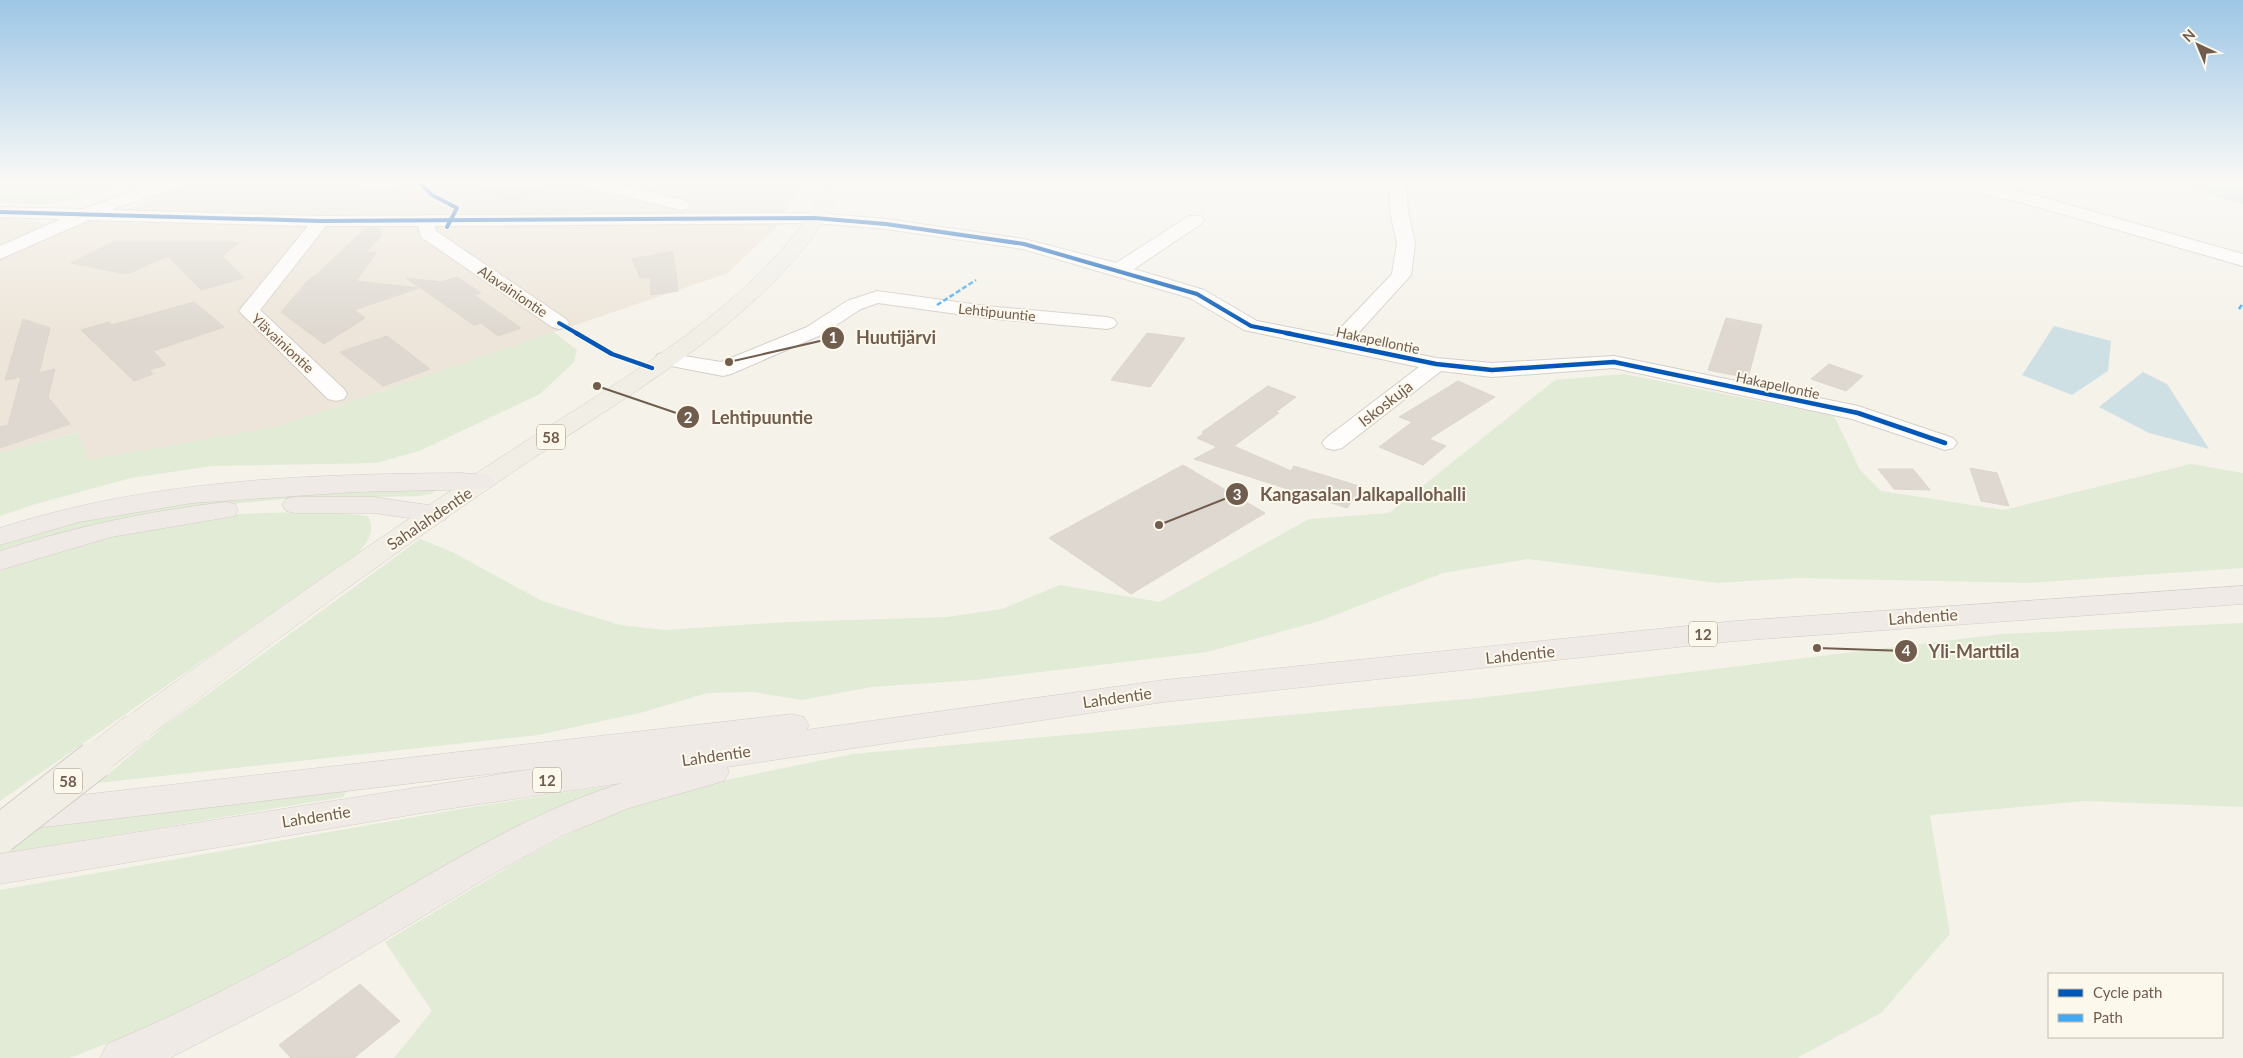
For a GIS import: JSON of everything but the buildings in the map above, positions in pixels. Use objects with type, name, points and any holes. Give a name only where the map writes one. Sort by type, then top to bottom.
[{"type":"highway","points":[[0,537],[73,515],[160,498],[266,488],[428,480],[482,481]]},
{"type":"highway","points":[[0,561],[71,538],[144,520],[193,513],[280,505],[326,504],[374,505],[434,514]]},
{"type":"highway","name":"Lahdentie","points":[[0,869],[440,796],[1164,691],[1735,631],[2243,595]]},
{"type":"highway","points":[[0,818],[484,764],[721,733],[1164,691]]},
{"type":"highway","points":[[122,1058],[181,1034],[224,1012],[332,952],[441,885],[539,831],[632,793],[714,772],[917,737],[1095,700]]},
{"type":"main road","name":"Sahalahdentie","points":[[0,834],[136,728],[276,623],[482,481],[666,359],[716,322],[777,267],[806,232]]},
{"type":"street","points":[[0,253],[44,232]]},
{"type":"street","name":"Ylävainiontie","points":[[311,232],[249,311],[336,394]]},
{"type":"street","name":"Alavainiontie","points":[[427,232],[559,323]]},
{"type":"street","name":"Hakapellontie","points":[[944,232],[1024,244],[1119,270],[1197,294],[1251,326],[1338,342],[1436,364],[1492,370],[1614,362],[1858,413],[1945,442]]},
{"type":"street","points":[[1119,270],[1176,232]]},
{"type":"street","points":[[1338,342],[1401,275],[1406,243],[1404,232]]},
{"type":"street","points":[[2146,232],[2243,260]]},
{"type":"street","name":"Lehtipuuntie","points":[[666,359],[723,369],[775,349],[814,331],[854,305],[877,297],[986,312],[1107,323]]},
{"type":"street","name":"Iskoskuja","points":[[1334,443],[1436,364]]},
{"type":"shaded area","points":[[0,232],[770,232],[728,273],[276,427],[87,460],[78,432],[0,453]]},
{"type":"shaded area","points":[[2054,326],[2111,341],[2108,371],[2072,395],[2022,375]]},
{"type":"shaded area","points":[[2143,372],[2167,384],[2209,449],[2149,433],[2099,407]]},
{"type":"green space","points":[[554,332],[577,350],[574,362],[540,394],[419,451],[376,463],[212,466],[131,478],[32,505],[0,516],[0,453],[79,432],[87,460],[276,427]]},
{"type":"green space","points":[[1624,374],[1834,416],[1860,470],[1881,491],[2004,510],[2191,464],[2243,473],[2243,568],[2030,583],[1796,578],[1718,583],[1528,559],[1443,573],[1320,621],[1207,652],[975,680],[871,687],[802,700],[753,692],[707,693],[644,712],[538,735],[98,783],[164,726],[420,539],[452,552],[542,601],[620,625],[665,630],[789,622],[947,617],[1002,609],[1060,585],[1160,602],[1309,519],[1389,513],[1555,380]]},
{"type":"green space","points":[[439,489],[431,494],[419,496],[285,499],[197,507],[0,556],[0,543],[72,520],[243,495]]},
{"type":"green space","points":[[325,512],[368,516],[371,527],[370,536],[358,553],[0,801],[0,568],[89,540],[180,521],[241,514]]},
{"type":"green space","points":[[2243,623],[2243,807],[2086,801],[1930,815],[1950,934],[1881,1013],[1797,1058],[394,1058],[432,1011],[385,942],[523,858],[611,812],[696,786],[853,754],[1478,698],[2002,634]]},
{"type":"green space","points":[[620,784],[504,836],[224,993],[161,1022],[70,1058],[0,1058],[0,890],[460,809]]},
{"type":"green space","points":[[347,791],[343,797],[0,854],[0,829]]},
{"type":"marked path","points":[[937,305],[976,280]]},
{"type":"marked path","points":[[2239,309],[2243,303]]},
{"type":"cycle path","points":[[944,232],[1024,244],[1119,270],[1197,294],[1251,326],[1436,364],[1492,370],[1614,362],[1858,413],[1945,443]]},
{"type":"cycle path","points":[[559,323],[612,354],[652,368]]},
{"type":"place","name":"Huutijärvi","points":[[729,362]]},
{"type":"place","name":"Lehtipuuntie","points":[[597,386]]},
{"type":"place","name":"Kangasalan Jalkapallohalli","points":[[1159,525]]},
{"type":"place","name":"Yli-Marttila","points":[[1817,648]]}]
